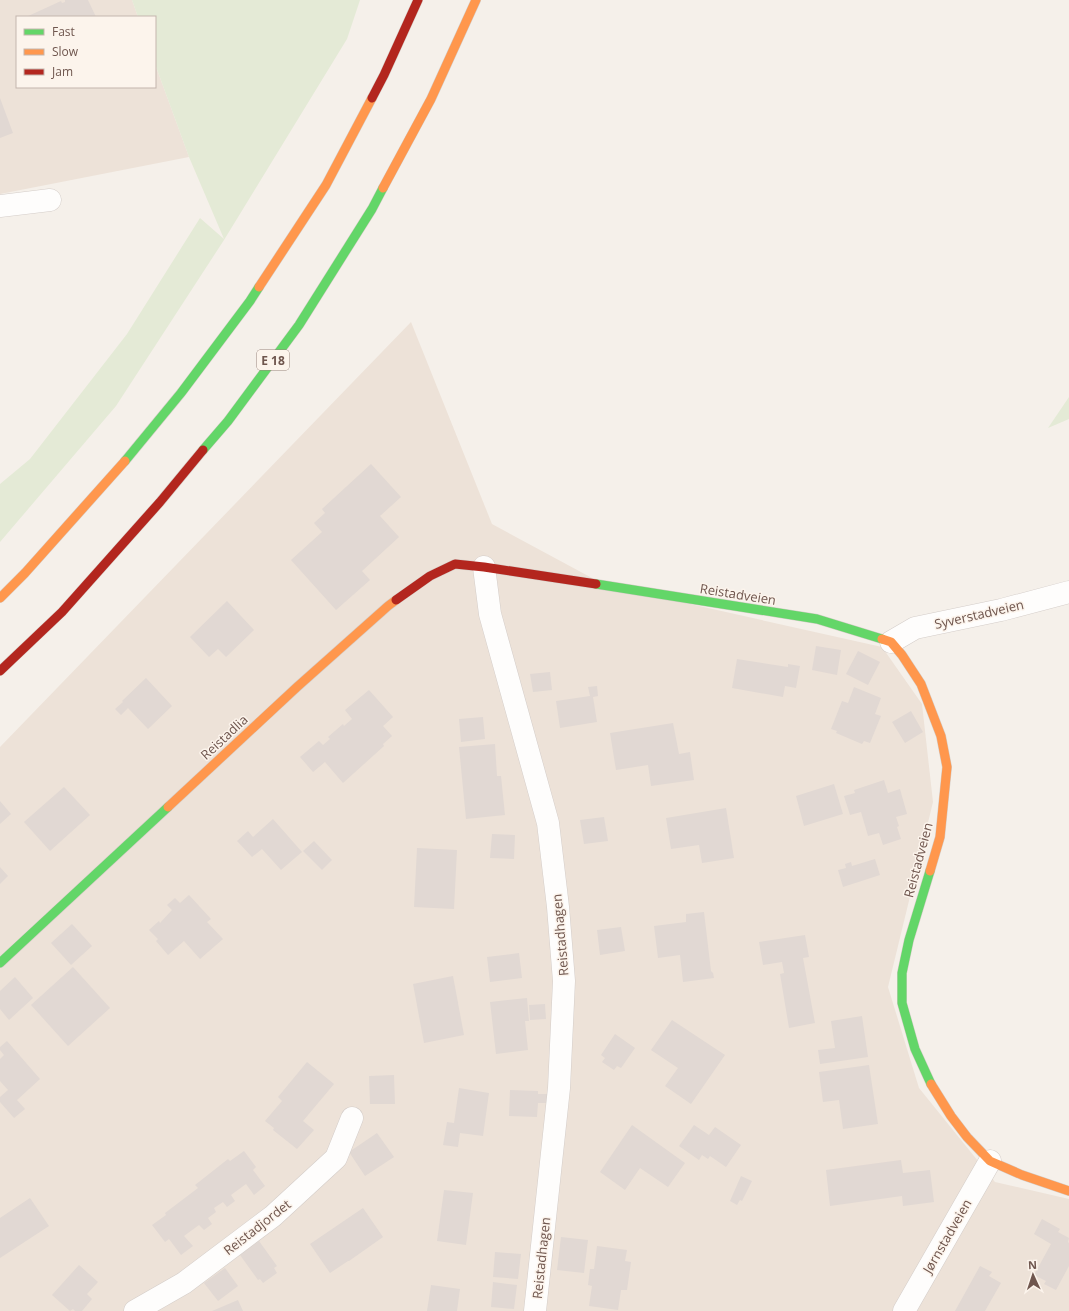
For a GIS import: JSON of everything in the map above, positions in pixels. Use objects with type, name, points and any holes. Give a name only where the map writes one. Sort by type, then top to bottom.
[{"type":"main road","points":[[0,598],[25,573],[116,472],[181,392],[250,301],[326,185],[384,75],[418,0]]},
{"type":"main road","name":"E 18","points":[[0,671],[62,612],[160,502],[228,421],[299,325],[372,209],[431,99],[476,0]]},
{"type":"main road","name":"Reistadlia","points":[[0,963],[297,687],[388,606],[430,576],[455,564],[484,567]]},
{"type":"main road","name":"Reistadveien","points":[[484,567],[817,619],[891,642],[902,655],[921,684],[941,736],[947,767],[940,837],[909,940],[902,973],[902,1003],[914,1049],[932,1086],[967,1137],[990,1161],[1022,1175],[1069,1191]]},
{"type":"street","points":[[0,206],[50,200]]},
{"type":"street","name":"Reistadhagen","points":[[484,567],[490,614],[548,823],[558,907],[564,981],[559,1088],[535,1311]]},
{"type":"street","name":"Syverstadveien","points":[[891,642],[915,628],[1001,610],[1069,592]]},
{"type":"street","name":"Reistadjordet","points":[[135,1311],[184,1282],[273,1216],[336,1158],[352,1118]]},
{"type":"street","name":"Jørnstadveien","points":[[904,1311],[990,1161]]},
{"type":"shaded area","points":[[0,0],[132,0],[138,16],[16,16],[16,88],[156,88],[156,67],[189,157],[0,194]]},
{"type":"shaded area","points":[[411,322],[492,524],[605,585],[882,647],[922,704],[933,802],[888,987],[919,1088],[995,1182],[1069,1199],[1069,1311],[0,1311],[0,747]]},
{"type":"green space","points":[[132,0],[360,0],[347,39],[224,240],[116,406],[0,542],[0,484],[30,459],[127,334],[200,218],[224,239],[189,157],[156,67],[156,16],[138,16]]},
{"type":"green space","points":[[1069,397],[1069,419],[1048,428]]},
{"type":"building","points":[[65,0],[88,0],[96,16],[28,16],[61,1],[62,3],[65,2]]},
{"type":"building","points":[[0,98],[13,133],[0,138]]},
{"type":"building","points":[[371,464],[401,497],[380,516],[399,537],[362,571],[370,580],[336,610],[291,560],[322,532],[314,523],[325,513],[322,509]]},
{"type":"building","points":[[227,601],[254,630],[226,657],[218,649],[209,657],[190,637]]},
{"type":"building","points":[[816,646],[841,650],[837,675],[812,670]]},
{"type":"building","points":[[858,651],[880,662],[868,685],[846,674]]},
{"type":"building","points":[[737,659],[788,667],[788,664],[800,666],[796,688],[785,686],[783,697],[732,688]]},
{"type":"building","points":[[550,672],[552,690],[533,692],[530,674]]},
{"type":"building","points":[[146,678],[172,706],[148,729],[128,708],[121,715],[115,709]]},
{"type":"building","points":[[597,686],[598,696],[593,697],[597,722],[560,728],[556,701],[590,696],[588,687]]},
{"type":"building","points":[[854,687],[881,698],[875,714],[881,716],[870,743],[864,741],[862,744],[836,733],[837,731],[831,729],[842,701],[848,703]]},
{"type":"building","points":[[369,690],[393,717],[383,726],[392,736],[383,744],[384,746],[343,783],[325,762],[313,772],[300,757],[319,741],[323,745],[330,739],[328,737],[343,724],[344,726],[352,719],[345,710]]},
{"type":"building","points":[[911,711],[923,732],[905,743],[892,722]]},
{"type":"building","points":[[483,717],[485,739],[461,742],[459,719]]},
{"type":"building","points":[[673,723],[679,754],[690,752],[694,780],[651,786],[648,765],[616,770],[610,733]]},
{"type":"building","points":[[495,744],[497,776],[501,776],[505,815],[466,819],[459,747]]},
{"type":"building","points":[[884,780],[888,793],[900,789],[907,814],[896,817],[899,826],[897,827],[901,839],[883,845],[879,833],[868,836],[861,812],[850,815],[844,796],[855,793],[854,790]]},
{"type":"building","points":[[834,784],[843,814],[804,826],[796,796]]},
{"type":"building","points":[[64,787],[90,815],[50,851],[24,822]]},
{"type":"building","points":[[0,801],[11,814],[0,824]]},
{"type":"building","points":[[726,808],[734,858],[702,863],[699,845],[671,849],[666,818]]},
{"type":"building","points":[[604,817],[608,841],[584,844],[580,820]]},
{"type":"building","points":[[273,819],[302,852],[281,870],[262,849],[252,857],[237,841],[248,831],[253,837]]},
{"type":"building","points":[[492,834],[515,835],[514,859],[490,858]]},
{"type":"building","points":[[314,841],[332,860],[322,870],[303,851]]},
{"type":"building","points":[[417,848],[457,850],[454,909],[414,907]]},
{"type":"building","points":[[875,859],[880,875],[843,887],[838,870],[846,868],[845,864],[851,862],[852,866]]},
{"type":"building","points":[[0,867],[8,876],[0,884]]},
{"type":"building","points":[[189,895],[211,919],[207,922],[223,939],[200,959],[184,941],[168,955],[156,941],[158,939],[149,930],[159,921],[160,923],[172,910],[167,905],[175,898],[180,903]]},
{"type":"building","points":[[704,912],[711,971],[714,978],[683,982],[680,955],[658,958],[654,926],[686,922],[686,914]]},
{"type":"building","points":[[72,924],[92,946],[71,965],[51,943]]},
{"type":"building","points":[[621,927],[625,951],[600,955],[597,930]]},
{"type":"building","points":[[805,935],[809,957],[803,958],[815,1023],[789,1028],[780,974],[784,973],[782,962],[763,965],[759,942]]},
{"type":"building","points":[[519,953],[522,978],[490,982],[487,957]]},
{"type":"building","points":[[73,967],[110,1008],[68,1046],[31,1005]]},
{"type":"building","points":[[453,976],[464,1035],[424,1043],[413,984]]},
{"type":"building","points":[[15,977],[33,998],[9,1020],[0,1009],[0,991]]},
{"type":"building","points":[[527,998],[529,1021],[525,1021],[528,1050],[496,1054],[490,1002]]},
{"type":"building","points":[[545,1004],[546,1019],[530,1020],[529,1005]]},
{"type":"building","points":[[862,1016],[868,1057],[820,1064],[818,1050],[835,1048],[831,1021]]},
{"type":"building","points":[[672,1020],[725,1055],[691,1104],[665,1086],[678,1068],[651,1050]]},
{"type":"building","points":[[615,1034],[635,1048],[621,1068],[617,1066],[614,1070],[602,1062],[605,1058],[601,1055]]},
{"type":"building","points":[[7,1041],[40,1079],[17,1100],[25,1109],[14,1118],[0,1102],[0,1097],[8,1090],[0,1081],[0,1059],[4,1055],[0,1050],[0,1047]]},
{"type":"building","points":[[307,1062],[334,1084],[303,1121],[314,1130],[297,1149],[273,1130],[274,1128],[265,1121],[282,1101],[278,1097]]},
{"type":"building","points":[[869,1065],[878,1124],[843,1129],[839,1100],[823,1102],[819,1072]]},
{"type":"building","points":[[394,1075],[395,1104],[370,1104],[369,1076]]},
{"type":"building","points":[[459,1088],[489,1093],[483,1136],[460,1133],[458,1147],[443,1145],[447,1122],[454,1123]]},
{"type":"building","points":[[510,1090],[538,1091],[538,1094],[547,1094],[547,1103],[538,1103],[537,1117],[509,1116]]},
{"type":"building","points":[[632,1125],[685,1163],[668,1187],[640,1168],[625,1190],[600,1172]]},
{"type":"building","points":[[694,1125],[709,1135],[715,1127],[741,1145],[726,1167],[710,1156],[708,1159],[702,1155],[699,1160],[679,1146]]},
{"type":"building","points":[[377,1133],[394,1157],[365,1176],[349,1152]]},
{"type":"building","points":[[244,1151],[256,1167],[253,1170],[265,1186],[254,1195],[246,1184],[231,1195],[235,1201],[227,1207],[223,1202],[214,1208],[216,1212],[208,1218],[212,1224],[204,1230],[199,1225],[184,1236],[193,1246],[181,1255],[169,1239],[165,1242],[152,1225],[166,1215],[165,1213],[198,1188],[195,1185],[228,1159],[230,1161]]},
{"type":"building","points":[[901,1160],[903,1173],[930,1170],[934,1202],[903,1206],[902,1196],[830,1206],[826,1170]]},
{"type":"building","points":[[741,1176],[752,1181],[742,1201],[740,1200],[737,1205],[730,1201]]},
{"type":"building","points":[[444,1190],[473,1193],[466,1245],[437,1241]]},
{"type":"building","points":[[30,1198],[49,1226],[0,1258],[0,1218]]},
{"type":"building","points":[[363,1208],[383,1237],[330,1273],[310,1244]]},
{"type":"building","points":[[1042,1219],[1060,1229],[1058,1232],[1069,1238],[1069,1266],[1056,1290],[1044,1284],[1046,1281],[1034,1275],[1051,1244],[1034,1234]]},
{"type":"building","points":[[561,1237],[588,1240],[584,1273],[557,1270]]},
{"type":"building","points":[[259,1241],[277,1266],[274,1268],[277,1273],[263,1283],[260,1279],[258,1280],[240,1255]]},
{"type":"building","points":[[597,1246],[627,1250],[625,1261],[631,1262],[627,1290],[621,1290],[618,1310],[589,1306],[592,1286],[588,1285],[590,1269],[594,1269]]},
{"type":"building","points":[[495,1252],[521,1254],[518,1279],[493,1277]]},
{"type":"building","points":[[79,1265],[98,1282],[87,1294],[92,1299],[82,1311],[75,1311],[73,1309],[70,1311],[52,1295]]},
{"type":"building","points":[[980,1266],[992,1272],[989,1276],[1001,1283],[985,1311],[955,1311]]},
{"type":"building","points":[[225,1268],[238,1286],[218,1301],[204,1283]]},
{"type":"building","points":[[493,1282],[517,1285],[514,1309],[491,1307]]},
{"type":"building","points":[[431,1285],[460,1289],[457,1311],[427,1311]]},
{"type":"building","points":[[238,1300],[243,1311],[212,1311]]},
{"type":"traffic: fast","points":[[203,450],[228,421],[299,325],[372,209],[383,188]]},
{"type":"traffic: fast","points":[[125,461],[181,393],[259,287]]},
{"type":"traffic: fast","points":[[596,584],[817,619],[882,639]]},
{"type":"traffic: fast","points":[[0,963],[168,807]]},
{"type":"traffic: fast","points":[[930,871],[909,940],[902,973],[902,1003],[915,1049],[931,1084]]},
{"type":"traffic: slow","points":[[383,188],[431,99],[476,0]]},
{"type":"traffic: slow","points":[[259,287],[326,185],[372,98]]},
{"type":"traffic: slow","points":[[0,598],[25,573],[125,461]]},
{"type":"traffic: slow","points":[[168,807],[297,687],[396,600]]},
{"type":"traffic: slow","points":[[882,639],[891,642],[902,655],[921,684],[941,736],[947,767],[940,837],[930,871]]},
{"type":"traffic: slow","points":[[931,1084],[951,1116],[967,1137],[990,1161],[1022,1175],[1069,1191]]},
{"type":"traffic: jam","points":[[372,98],[418,0]]},
{"type":"traffic: jam","points":[[0,671],[62,612],[160,502],[203,450]]},
{"type":"traffic: jam","points":[[396,600],[430,576],[455,564],[596,584]]}]
